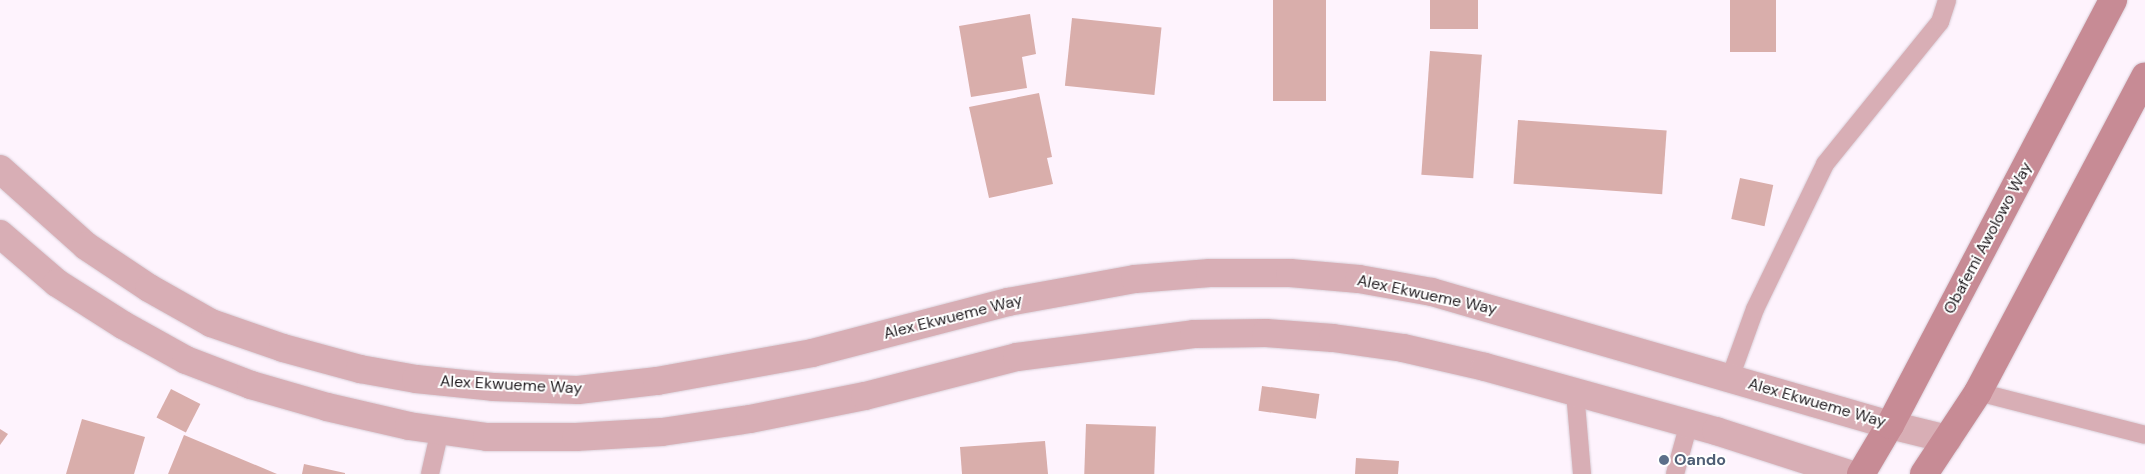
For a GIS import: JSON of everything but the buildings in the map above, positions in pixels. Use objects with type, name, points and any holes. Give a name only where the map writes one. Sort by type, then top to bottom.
[{"type":"main road","name":"Obafemi Awolowo Way","points":[[1861,474],[1890,425],[2112,0]]},
{"type":"main road","points":[[1924,474],[1978,392],[2145,77]]},
{"type":"street","name":"Alex Ekwueme Way","points":[[0,169],[86,246],[148,288],[211,322],[283,348],[360,369],[416,379],[493,387],[578,390],[657,381],[812,352],[1016,300],[1134,279],[1210,273],[1290,273],[1359,279],[1432,292],[1890,425],[1947,439]]},
{"type":"street","points":[[0,234],[57,283],[123,325],[186,360],[251,385],[327,407],[440,430],[487,437],[576,437],[662,432],[750,419],[865,396],[1016,357],[1194,334],[1333,338],[1403,348],[1689,423],[1849,474]]},
{"type":"lane","points":[[1730,378],[1755,309],[1825,164],[1940,22],[1947,0]]},
{"type":"lane","points":[[1575,392],[1582,474]]},
{"type":"lane","points":[[1978,392],[2145,435]]},
{"type":"lane","points":[[1675,474],[1689,423]]},
{"type":"lane","points":[[430,474],[440,430]]},
{"type":"place","name":"Oando","points":[[1664,460]]}]
